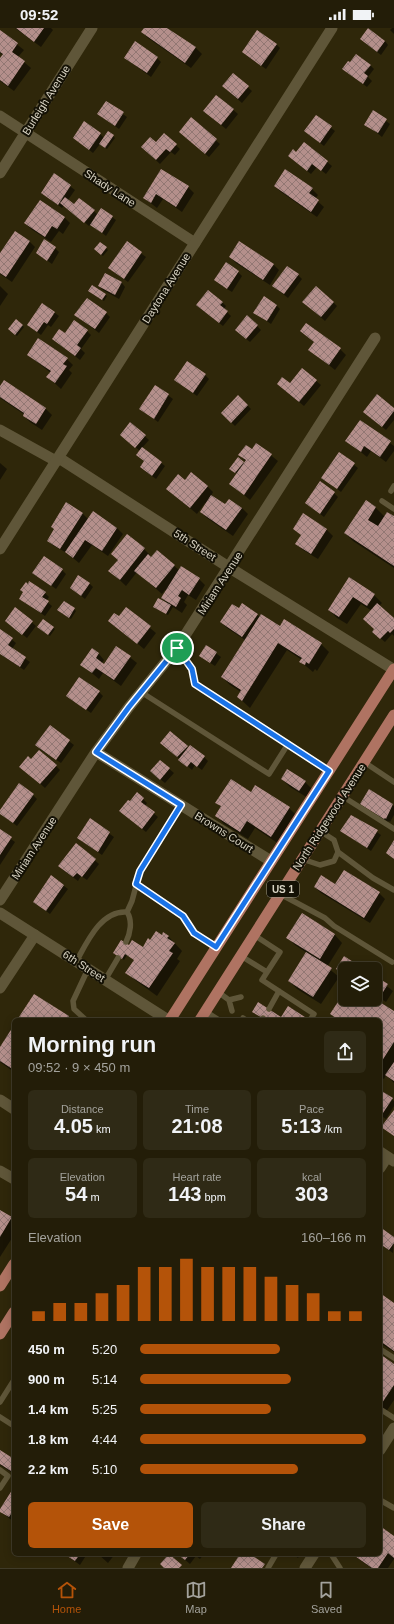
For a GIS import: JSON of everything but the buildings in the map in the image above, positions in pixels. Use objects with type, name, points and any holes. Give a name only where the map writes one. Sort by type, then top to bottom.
[{"type":"main road","name":"US 1","points":[[170,1018],[394,670]]},
{"type":"main road","name":"North Ridgewood Avenue","points":[[203,1016],[394,714]]},
{"type":"main road","points":[[0,1286],[12,1267]]},
{"type":"main road","points":[[0,1334],[12,1315]]},
{"type":"street","name":"Burleigh Avenue","points":[[0,173],[92,28]]},
{"type":"street","name":"Daytona Avenue","points":[[0,549],[332,28]]},
{"type":"street","name":"Shady Lane","points":[[0,116],[194,243]]},
{"type":"street","name":"Miriam Avenue","points":[[0,900],[96,752],[177,648],[230,568],[375,338]]},
{"type":"street","name":"5th Street","points":[[0,430],[58,460],[394,670]]},
{"type":"street","name":"Browns Court","points":[[96,752],[271,861]]},
{"type":"street","name":"6th Street","points":[[0,913],[166,1018]]},
{"type":"street","points":[[0,988],[35,935]]},
{"type":"street","points":[[0,1100],[12,1108]]},
{"type":"street","points":[[0,1170],[12,1178]]},
{"type":"street","points":[[382,1447],[394,1428]]},
{"type":"street","points":[[128,1568],[135,1556]]},
{"type":"street","points":[[305,1568],[313,1556]]},
{"type":"lane","points":[[382,501],[394,509]]},
{"type":"lane","points":[[177,648],[192,669],[195,684],[329,771]]},
{"type":"lane","points":[[142,692],[269,774],[288,744]]},
{"type":"lane","points":[[364,762],[394,782]]},
{"type":"lane","points":[[342,796],[394,829]]},
{"type":"lane","points":[[126,942],[130,931],[130,922],[127,912],[132,902],[140,871],[181,805]]},
{"type":"lane","points":[[320,831],[334,840],[338,852],[373,878],[394,890]]},
{"type":"lane","points":[[302,860],[320,865],[334,861],[338,852]]},
{"type":"lane","points":[[136,884],[183,916],[194,933],[216,947]]},
{"type":"lane","points":[[280,894],[325,918],[334,926],[392,962]]},
{"type":"lane","points":[[76,962],[85,946],[106,918],[118,913],[127,912]]},
{"type":"lane","points":[[254,935],[280,952],[262,980],[314,1014],[311,1018]]},
{"type":"lane","points":[[241,956],[267,972]]},
{"type":"lane","points":[[105,980],[118,958]]},
{"type":"lane","points":[[84,1018],[74,1009],[73,1001],[88,969]]},
{"type":"lane","points":[[269,1009],[279,991]]},
{"type":"lane","points":[[218,992],[229,1000],[232,1011]]},
{"type":"lane","points":[[229,1000],[241,996]]},
{"type":"lane","points":[[382,1350],[394,1358]]},
{"type":"lane","points":[[0,1402],[12,1383]]},
{"type":"lane","points":[[382,1410],[394,1418]]},
{"type":"lane","points":[[0,1417],[12,1425]]},
{"type":"lane","points":[[0,1470],[8,1476],[0,1488]]},
{"type":"lane","points":[[382,1501],[394,1508]]},
{"type":"lane","points":[[268,1568],[275,1556]]},
{"type":"lane","points":[[332,1556],[340,1568]]},
{"type":"route","points":[[177,648],[192,669],[195,684],[329,771],[216,947],[194,933],[183,916],[172,907],[136,884],[140,871],[181,805],[96,752],[129,707],[177,648]]}]
